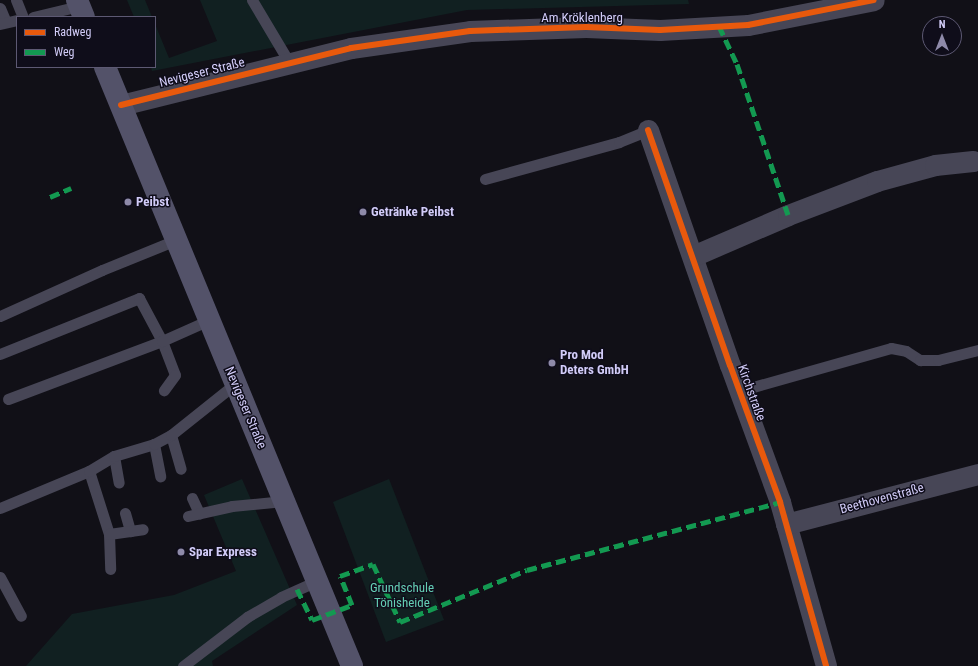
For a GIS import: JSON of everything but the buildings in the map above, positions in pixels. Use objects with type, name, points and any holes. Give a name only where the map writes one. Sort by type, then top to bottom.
[{"type":"main road","name":"Nevigeser Straße","points":[[105,68],[208,320],[352,666]]},
{"type":"street","name":"Am Kröklenberg","points":[[289,62],[351,48],[470,31],[586,27],[660,30],[748,25],[874,0]]},
{"type":"street","name":"Nevigeser Straße","points":[[121,105],[289,62]]},
{"type":"street","name":"Kirchstraße","points":[[648,130],[786,524],[826,666]]},
{"type":"street","points":[[693,256],[788,215],[877,181],[935,165],[973,161]]},
{"type":"street","name":"Beethovenstraße","points":[[786,524],[978,474]]},
{"type":"lane","points":[[16,0],[23,16]]},
{"type":"lane","points":[[252,0],[289,62]]},
{"type":"lane","points":[[0,8],[3,23],[16,20]]},
{"type":"lane","points":[[38,16],[80,8]]},
{"type":"lane","points":[[485,179],[619,142],[648,130]]},
{"type":"lane","points":[[0,316],[121,262],[176,240]]},
{"type":"lane","points":[[0,354],[139,298],[162,341],[175,375],[164,390]]},
{"type":"lane","points":[[8,398],[162,341],[208,320]]},
{"type":"lane","points":[[739,391],[891,348],[906,351],[920,360],[938,360],[978,350]]},
{"type":"lane","points":[[0,508],[89,471],[114,456],[154,444],[171,435],[235,384]]},
{"type":"lane","points":[[171,435],[181,469]]},
{"type":"lane","points":[[154,444],[160,476]]},
{"type":"lane","points":[[114,456],[119,483]]},
{"type":"lane","points":[[89,471],[109,534],[110,569]]},
{"type":"lane","points":[[192,498],[193,514],[232,506],[284,501]]},
{"type":"lane","points":[[125,513],[130,531]]},
{"type":"lane","points":[[109,534],[143,529]]},
{"type":"lane","points":[[0,577],[21,616]]},
{"type":"lane","points":[[183,666],[247,617],[281,597],[317,581]]},
{"type":"green space","points":[[127,0],[145,0],[152,16],[134,16]]},
{"type":"green space","points":[[200,0],[688,0],[689,4],[467,10],[152,71],[151,68],[156,68],[156,26],[169,58],[217,41]]},
{"type":"green space","points":[[242,479],[297,605],[212,661],[213,666],[26,666],[72,614],[174,595],[236,571],[204,495]]},
{"type":"green space","name":"Grundschule Tönisheide","points":[[389,479],[444,620],[386,642],[333,502]]},
{"type":"marked path","points":[[719,26],[737,64],[788,215]]},
{"type":"marked path","points":[[50,197],[71,188]]},
{"type":"marked path","points":[[297,589],[312,620],[352,605],[340,576],[373,564],[400,622],[527,570],[780,502]]},
{"type":"cycle path","points":[[121,105],[351,48],[470,31],[586,27],[660,30],[748,25],[874,0]]},
{"type":"cycle path","points":[[648,130],[730,365],[780,502],[826,666]]},
{"type":"place","name":"Peibst","points":[[128,202]]},
{"type":"place","name":"Getränke Peibst","points":[[363,212]]},
{"type":"place","name":"Pro Mod Deters GmbH","points":[[552,363]]},
{"type":"place","name":"Spar Express","points":[[181,552]]}]
